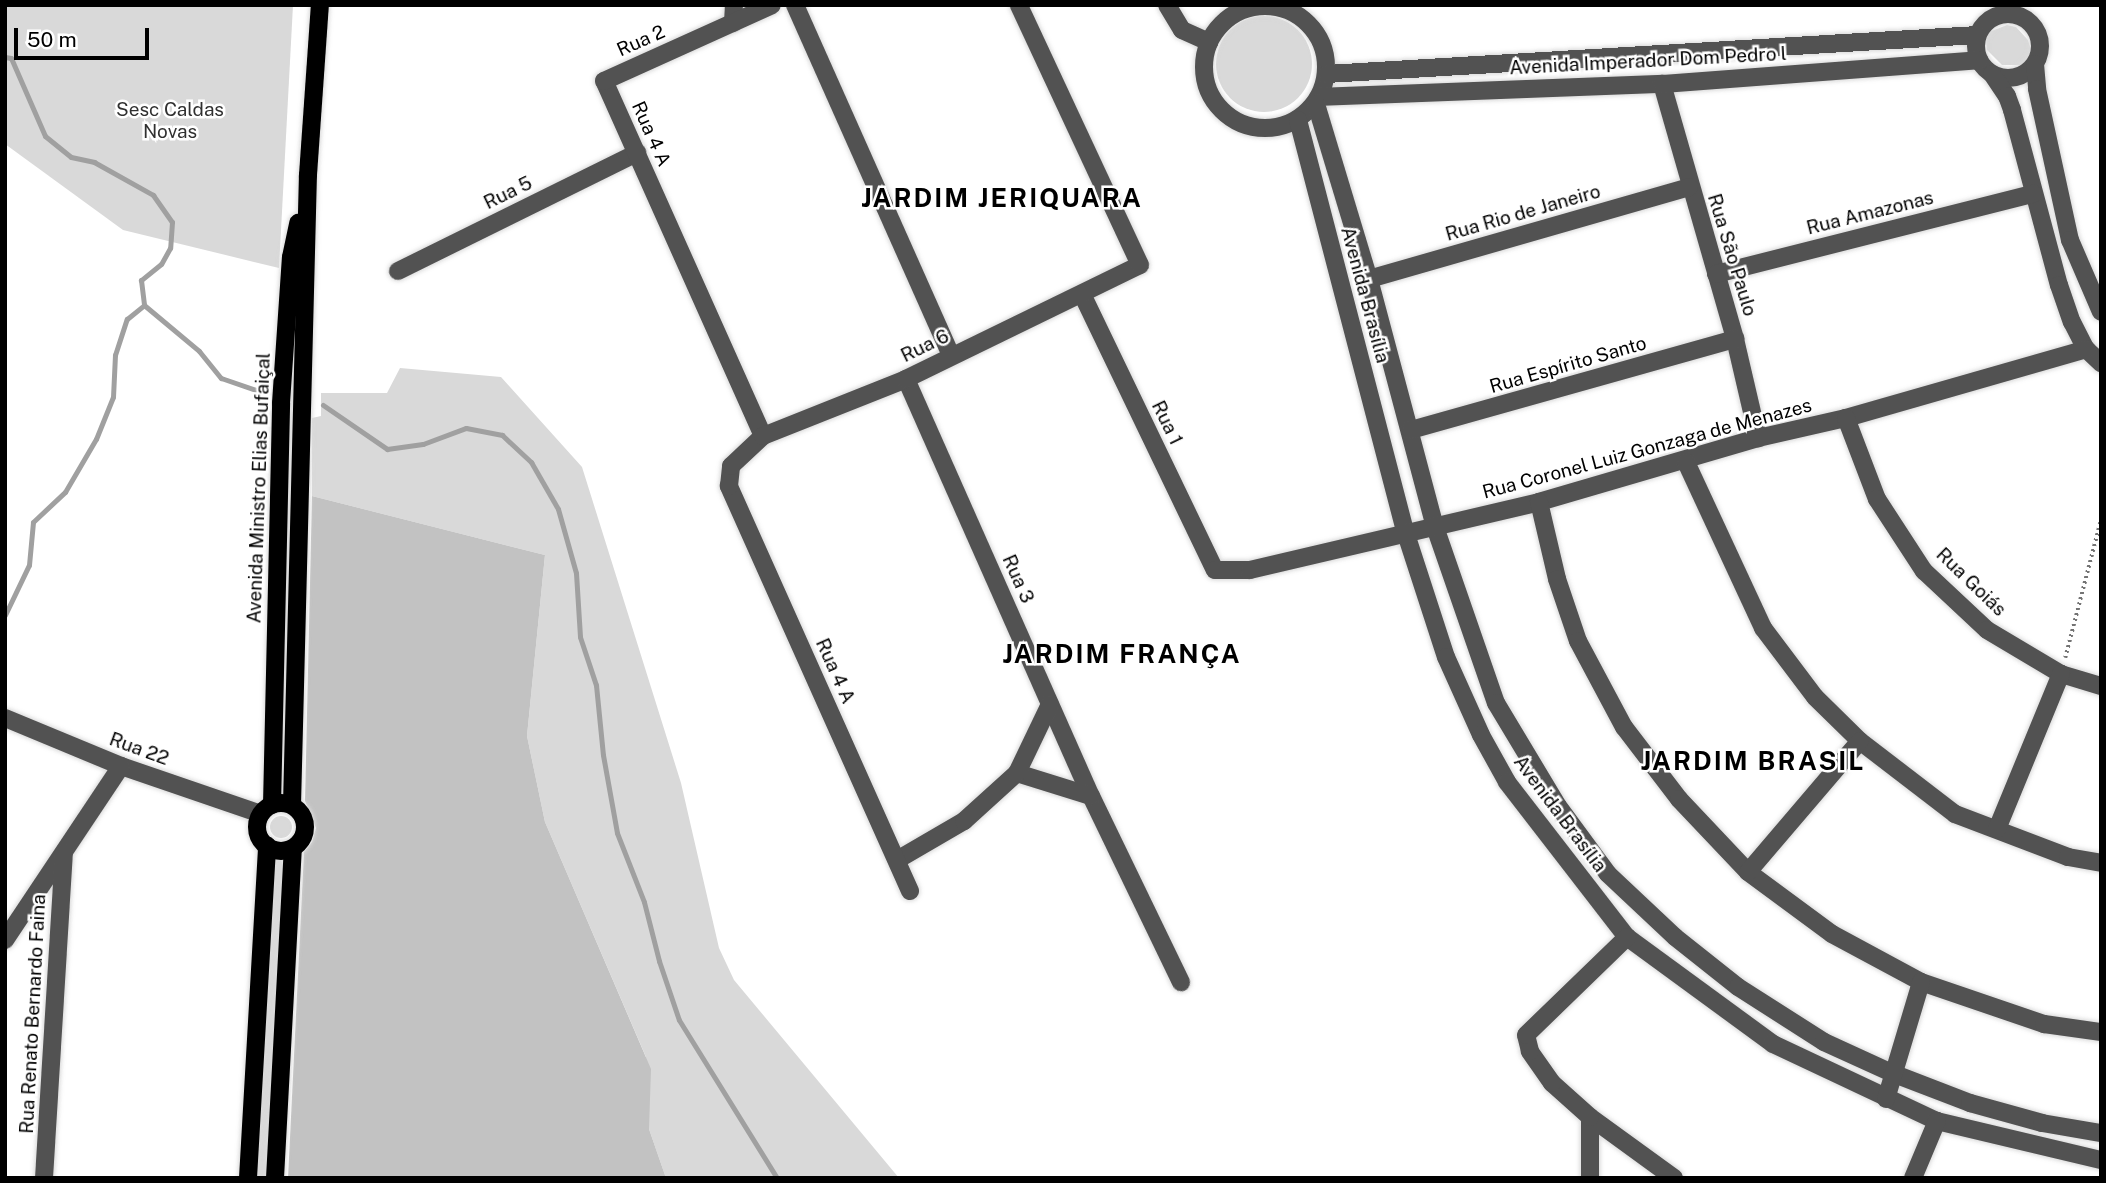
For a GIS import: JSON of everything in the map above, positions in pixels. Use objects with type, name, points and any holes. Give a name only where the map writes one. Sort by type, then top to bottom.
[{"type":"main road","name":"Avenida Ministro Elias Bufaiçal","points":[[292,806],[308,175],[320,5]]},
{"type":"main road","name":"Avenida Ministro Elias Bufaiçal","points":[[266,809],[281,403],[292,257],[308,175]]},
{"type":"main road","points":[[275,1178],[293,848],[305,830],[303,816],[292,806],[266,809],[259,835],[267,846],[280,851],[293,848]]},
{"type":"main road","points":[[248,1178],[267,846]]},
{"type":"street","name":"Rua 2","points":[[604,80],[733,14],[772,5]]},
{"type":"street","points":[[795,5],[951,356]]},
{"type":"street","name":"Rua 6","points":[[731,466],[764,436],[906,379],[1140,265],[1019,5]]},
{"type":"street","points":[[1167,5],[1182,30],[1209,42]]},
{"type":"street","points":[[1272,5],[1290,10],[1307,21],[1319,36],[1326,54],[1327,74],[1317,101],[1298,120],[1280,127],[1261,129],[1242,124],[1225,114],[1212,99],[1205,80],[1204,61],[1209,42],[1227,20],[1252,6],[1272,5]]},
{"type":"street","points":[[2101,312],[2070,240],[2037,89],[2035,64],[2040,42],[2029,14],[1989,12],[1977,35],[1979,60],[2007,96],[2059,285],[2072,322],[2086,349],[2101,363]]},
{"type":"street","name":"Avenida Imperador Dom Pedro l","points":[[1327,74],[1977,35]]},
{"type":"street","name":"Avenida Imperador Dom Pedro l","points":[[1317,101],[1662,84],[1979,60]]},
{"type":"street","points":[[1992,74],[2001,78],[2021,76],[2035,64]]},
{"type":"street","name":"Rua 4 A","points":[[604,80],[764,436]]},
{"type":"street","name":"Rua São Paulo","points":[[1662,84],[1689,187],[1735,340],[1758,438]]},
{"type":"street","name":"Avenida Brasília","points":[[1317,101],[1412,430],[1435,527],[1496,703],[1558,806],[1608,874],[1675,937],[1738,987],[1824,1042],[1892,1073],[1970,1103],[2042,1123],[2101,1133]]},
{"type":"street","name":"Avenida Brasília","points":[[1298,120],[1406,534],[1446,657],[1481,735],[1507,782],[1627,937],[1773,1044],[1937,1121],[2101,1160]]},
{"type":"street","name":"Rua 5","points":[[398,271],[637,153]]},
{"type":"street","name":"Rua Rio de Janeiro","points":[[1369,279],[1689,187]]},
{"type":"street","name":"Rua Amazonas","points":[[1716,274],[2034,194]]},
{"type":"street","name":"Rua 1","points":[[1082,294],[1215,570]]},
{"type":"street","name":"Rua Espírito Santo","points":[[1412,430],[1735,340]]},
{"type":"street","name":"Rua Coronel Luiz Gonzaga de Menazes","points":[[1215,570],[1250,570],[1539,502],[1758,438],[1846,418],[2086,349]]},
{"type":"street","name":"Rua 3","points":[[906,379],[1091,796],[1181,982]]},
{"type":"street","name":"Rua Goiás","points":[[1846,418],[1877,499],[1924,571],[1987,630],[2061,674],[2101,686]]},
{"type":"street","points":[[1686,461],[1763,628],[1815,697],[1860,741],[1955,814],[2068,857],[2101,863]]},
{"type":"street","name":"Rua 4 A","points":[[731,466],[729,486],[911,891]]},
{"type":"street","points":[[1539,502],[1557,579],[1578,641],[1624,727],[1679,799],[1748,872],[1832,934],[1921,982],[2044,1024],[2101,1032]]},
{"type":"street","points":[[1997,829],[2061,674]]},
{"type":"street","points":[[897,860],[964,821],[1017,773],[1050,704]]},
{"type":"street","name":"Rua 22","points":[[5,718],[121,766],[266,809]]},
{"type":"street","points":[[1748,872],[1860,741]]},
{"type":"street","points":[[5,940],[121,766]]},
{"type":"street","points":[[1017,773],[1091,796]]},
{"type":"street","name":"Rua Renato Bernardo Faina","points":[[44,1178],[64,853]]},
{"type":"street","points":[[1627,937],[1526,1035],[1530,1051],[1552,1083],[1590,1117],[1674,1178]]},
{"type":"street","points":[[1886,1099],[1921,982]]},
{"type":"street","points":[[1590,1117],[1590,1178]]},
{"type":"street","points":[[1913,1178],[1937,1121]]},
{"type":"path","points":[[2061,674],[2101,519]]},
{"type":"green space","name":"Sesc Caldas Novas","points":[[5,5],[293,5],[279,268],[123,230],[5,144]]},
{"type":"green space","points":[[1264,16],[1282,20],[1298,30],[1308,46],[1312,64],[1308,82],[1298,98],[1282,108],[1264,112],[1246,108],[1230,98],[1220,82],[1216,64],[1220,46],[1230,30],[1246,20]]},
{"type":"green space","points":[[2007,25],[2016,27],[2028,40],[2031,50],[2028,60],[2021,65],[2002,65],[1987,50],[1989,32]]},
{"type":"green space","points":[[400,368],[501,377],[582,467],[681,783],[719,948],[734,980],[899,1178],[666,1178],[649,1129],[646,1057],[545,822],[527,736],[545,555],[312,496],[312,418],[321,416],[321,393],[387,393]]},
{"type":"green space","points":[[277,816],[285,816],[292,823],[292,831],[285,838],[277,838],[270,831],[270,823]]},
{"type":"green space","points":[[279,858],[283,864],[266,1178],[256,1178],[275,860]]},
{"type":"building","points":[[312,496],[545,555],[527,736],[545,822],[651,1069],[649,1129],[666,1178],[288,1178],[304,852],[312,842],[316,828],[305,801]]},
{"type":"waterway","points":[[5,57],[11,58],[45,136],[71,157],[94,162],[153,195],[172,222],[170,248],[161,264],[141,280],[144,305],[199,351],[221,378],[258,391]]},
{"type":"waterway","points":[[5,615],[29,565],[33,522],[65,492],[96,439],[113,397],[115,355],[127,319],[144,305]]},
{"type":"waterway","points":[[323,405],[387,449],[423,444],[466,428],[502,435],[531,462],[558,509],[576,573],[580,637],[596,685],[603,755],[617,833],[644,902],[659,961],[679,1020],[777,1178]]},
{"type":"district","name":"JARDIM JERIQUARA","points":[[1002,198]]},
{"type":"district","name":"JARDIM FRANÇA","points":[[1122,654]]},
{"type":"district","name":"JARDIM BRASIL","points":[[1753,761]]}]
